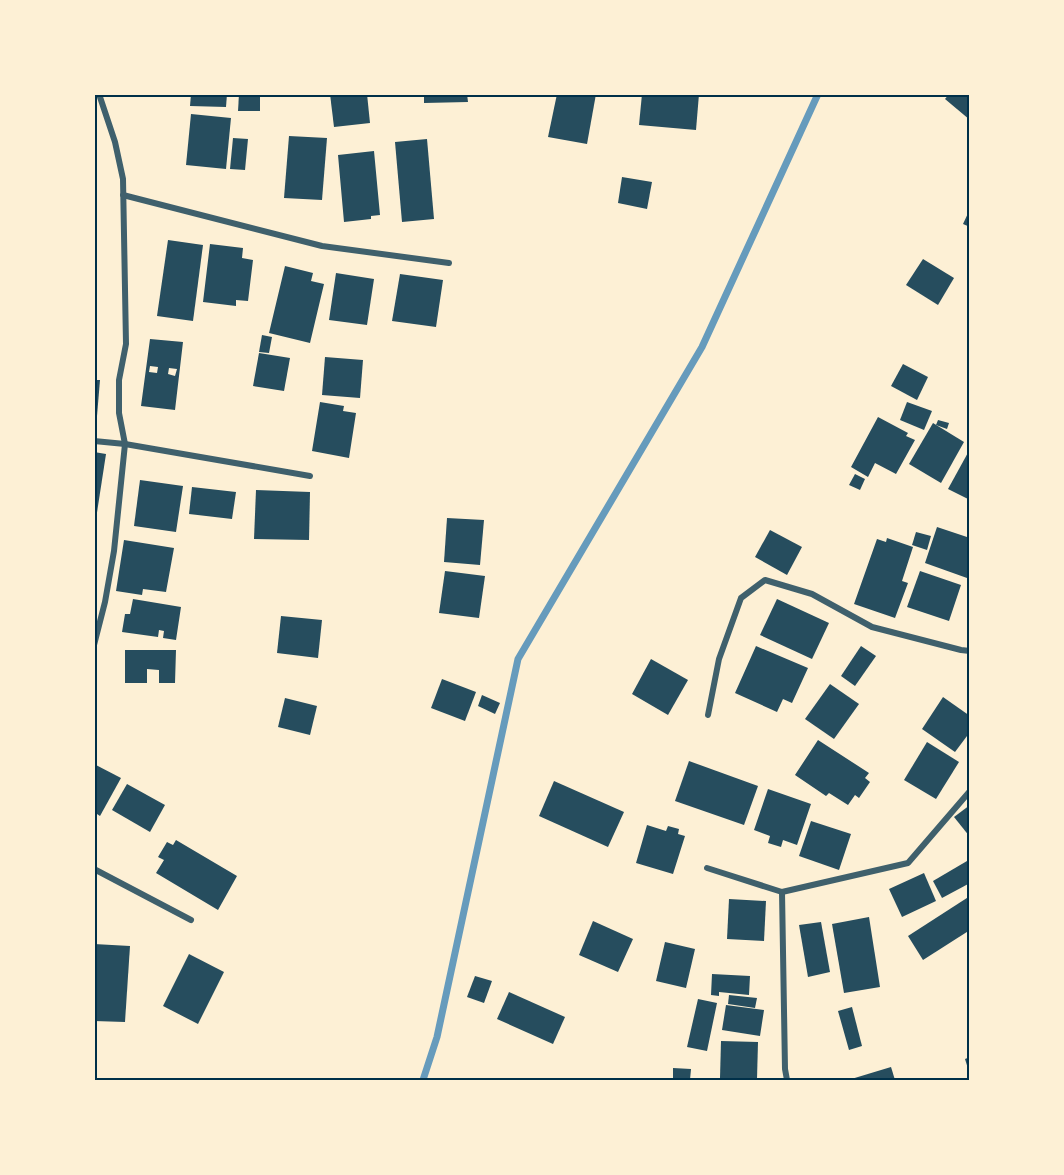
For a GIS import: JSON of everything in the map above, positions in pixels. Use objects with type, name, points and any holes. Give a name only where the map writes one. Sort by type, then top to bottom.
[{"type":"street","points":[[94,645],[105,602],[114,551],[124,444],[119,413],[119,380],[126,344],[123,179],[115,142],[99,94]]},
{"type":"street","points":[[123,195],[322,246],[449,263]]},
{"type":"street","points":[[94,441],[124,444],[310,476]]},
{"type":"street","points":[[708,715],[719,659],[741,598],[765,580],[812,594],[872,627],[969,651]]},
{"type":"street","points":[[707,868],[782,892],[908,863],[969,791]]},
{"type":"street","points":[[94,869],[190,920]]},
{"type":"street","points":[[782,892],[787,1080]]},
{"type":"building","points":[[191,94],[227,94],[226,107],[190,106]]},
{"type":"building","points":[[239,94],[260,94],[260,111],[238,111]]},
{"type":"building","points":[[330,94],[367,94],[370,123],[334,127]]},
{"type":"building","points":[[424,94],[467,94],[468,102],[424,103]]},
{"type":"building","points":[[557,94],[596,94],[587,144],[548,137]]},
{"type":"building","points":[[642,94],[699,94],[696,130],[639,125]]},
{"type":"building","points":[[949,94],[970,94],[970,120],[945,99]]},
{"type":"building","points":[[191,114],[231,118],[226,169],[186,165]]},
{"type":"building","points":[[289,136],[327,138],[322,200],[284,198]]},
{"type":"building","points":[[233,138],[248,139],[245,170],[230,169]]},
{"type":"building","points":[[427,139],[434,219],[402,222],[395,142]]},
{"type":"building","points":[[374,151],[380,215],[371,216],[371,219],[344,222],[338,155]]},
{"type":"building","points":[[622,177],[652,182],[647,209],[618,203]]},
{"type":"building","points":[[970,209],[970,227],[963,224]]},
{"type":"building","points":[[168,240],[203,245],[193,321],[157,316]]},
{"type":"building","points":[[210,244],[243,248],[242,258],[253,260],[248,301],[236,300],[236,306],[203,302]]},
{"type":"building","points":[[923,259],[954,278],[938,305],[906,285]]},
{"type":"building","points":[[285,266],[313,273],[311,281],[324,284],[310,343],[269,333]]},
{"type":"building","points":[[336,273],[374,279],[367,325],[329,320]]},
{"type":"building","points":[[400,274],[443,280],[436,327],[392,321]]},
{"type":"building","points":[[262,335],[272,337],[269,353],[259,352]]},
{"type":"building","points":[[150,339],[183,342],[175,410],[141,406]],"holes":[[[150,366],[158,367],[157,373],[149,372]],[[169,368],[177,369],[175,376],[168,374]]]},
{"type":"building","points":[[259,353],[290,358],[284,391],[253,386]]},
{"type":"building","points":[[325,357],[363,360],[360,398],[322,395]]},
{"type":"building","points":[[903,364],[928,377],[917,400],[891,386]]},
{"type":"building","points":[[94,380],[100,380],[97,416],[94,415]]},
{"type":"building","points":[[320,402],[344,406],[343,411],[356,413],[349,458],[312,451]]},
{"type":"building","points":[[907,402],[932,411],[924,430],[900,420]]},
{"type":"building","points":[[878,417],[908,433],[906,436],[915,440],[896,474],[875,463],[868,477],[851,467]]},
{"type":"building","points":[[938,420],[949,423],[947,429],[936,425]]},
{"type":"building","points":[[933,423],[964,442],[941,483],[909,464]]},
{"type":"building","points":[[970,449],[970,500],[948,489]]},
{"type":"building","points":[[94,452],[106,454],[96,519],[94,519]]},
{"type":"building","points":[[855,474],[865,479],[860,490],[849,485]]},
{"type":"building","points":[[140,480],[183,486],[176,532],[134,526]]},
{"type":"building","points":[[192,487],[236,492],[232,519],[189,514]]},
{"type":"building","points":[[256,490],[310,492],[309,540],[254,539]]},
{"type":"building","points":[[447,518],[484,520],[480,565],[444,562]]},
{"type":"building","points":[[937,527],[970,538],[970,571],[967,578],[925,563]]},
{"type":"building","points":[[770,530],[802,547],[787,575],[755,557]]},
{"type":"building","points":[[916,532],[931,536],[927,550],[912,545]]},
{"type":"building","points":[[887,538],[913,547],[902,581],[908,583],[895,618],[854,604],[877,539],[886,542]]},
{"type":"building","points":[[124,540],[174,548],[166,592],[143,589],[142,595],[116,591]]},
{"type":"building","points":[[445,571],[485,576],[479,618],[439,613]]},
{"type":"building","points":[[920,571],[961,585],[949,621],[907,607]]},
{"type":"building","points":[[133,599],[181,607],[176,640],[163,638],[164,631],[159,630],[158,637],[122,632],[125,614],[130,614]]},
{"type":"building","points":[[777,599],[829,623],[812,659],[760,635]]},
{"type":"building","points":[[281,616],[322,620],[318,658],[277,653]]},
{"type":"building","points":[[756,646],[808,668],[792,703],[783,699],[777,712],[735,693]]},
{"type":"building","points":[[861,646],[876,656],[855,686],[841,676]]},
{"type":"building","points":[[125,650],[176,650],[175,683],[159,683],[159,670],[147,669],[147,683],[125,683]]},
{"type":"building","points":[[651,659],[688,680],[668,715],[632,694]]},
{"type":"building","points":[[442,679],[476,692],[465,721],[431,708]]},
{"type":"building","points":[[830,684],[859,704],[834,739],[805,719]]},
{"type":"building","points":[[482,695],[500,703],[495,714],[478,706]]},
{"type":"building","points":[[943,697],[970,716],[970,732],[955,752],[922,729]]},
{"type":"building","points":[[285,698],[317,706],[310,735],[278,727]]},
{"type":"building","points":[[818,740],[869,773],[865,778],[870,782],[859,798],[855,795],[848,805],[829,793],[826,796],[795,775]]},
{"type":"building","points":[[927,742],[959,762],[936,799],[904,780]]},
{"type":"building","points":[[689,761],[758,786],[744,825],[675,801]]},
{"type":"building","points":[[94,764],[121,778],[100,816],[94,812]]},
{"type":"building","points":[[554,781],[624,812],[608,847],[539,816]]},
{"type":"building","points":[[127,784],[165,805],[150,832],[112,810]]},
{"type":"building","points":[[768,789],[811,804],[797,845],[783,840],[781,847],[768,843],[770,836],[754,830]]},
{"type":"building","points":[[970,805],[970,837],[954,817]]},
{"type":"building","points":[[811,821],[851,834],[839,870],[799,856]]},
{"type":"building","points":[[647,825],[666,831],[668,826],[679,829],[678,834],[685,836],[673,874],[636,863]]},
{"type":"building","points":[[176,840],[237,876],[218,910],[156,873],[164,860],[158,857],[167,842],[173,845]]},
{"type":"building","points":[[967,861],[970,866],[970,883],[942,898],[933,881]]},
{"type":"building","points":[[924,873],[936,901],[902,917],[889,889]]},
{"type":"building","points":[[970,896],[970,930],[923,960],[908,936]]},
{"type":"building","points":[[729,899],[766,901],[764,941],[727,939]]},
{"type":"building","points":[[869,917],[880,987],[844,993],[832,924]]},
{"type":"building","points":[[593,921],[633,939],[618,972],[579,955]]},
{"type":"building","points":[[821,922],[830,972],[808,977],[799,925]]},
{"type":"building","points":[[665,942],[695,949],[686,988],[656,981]]},
{"type":"building","points":[[94,944],[130,946],[125,1022],[94,1021]]},
{"type":"building","points":[[189,954],[224,972],[198,1024],[163,1006]]},
{"type":"building","points":[[712,974],[750,976],[749,995],[719,992],[719,996],[711,995]]},
{"type":"building","points":[[475,976],[492,981],[484,1003],[467,997]]},
{"type":"building","points":[[509,992],[565,1017],[553,1044],[497,1019]]},
{"type":"building","points":[[729,995],[757,998],[755,1008],[728,1004]]},
{"type":"building","points":[[698,999],[717,1003],[707,1051],[687,1047]]},
{"type":"building","points":[[726,1005],[764,1010],[760,1036],[722,1030]]},
{"type":"building","points":[[852,1007],[862,1046],[849,1050],[838,1011]]},
{"type":"building","points":[[721,1041],[758,1042],[757,1079],[720,1078]]},
{"type":"building","points":[[970,1057],[970,1072],[969,1072],[965,1059]]},
{"type":"building","points":[[891,1067],[895,1080],[848,1080]]},
{"type":"building","points":[[673,1068],[691,1069],[690,1080],[673,1080]]},
{"type":"waterway","points":[[423,1080],[437,1037],[518,659],[702,347],[818,94]]}]
